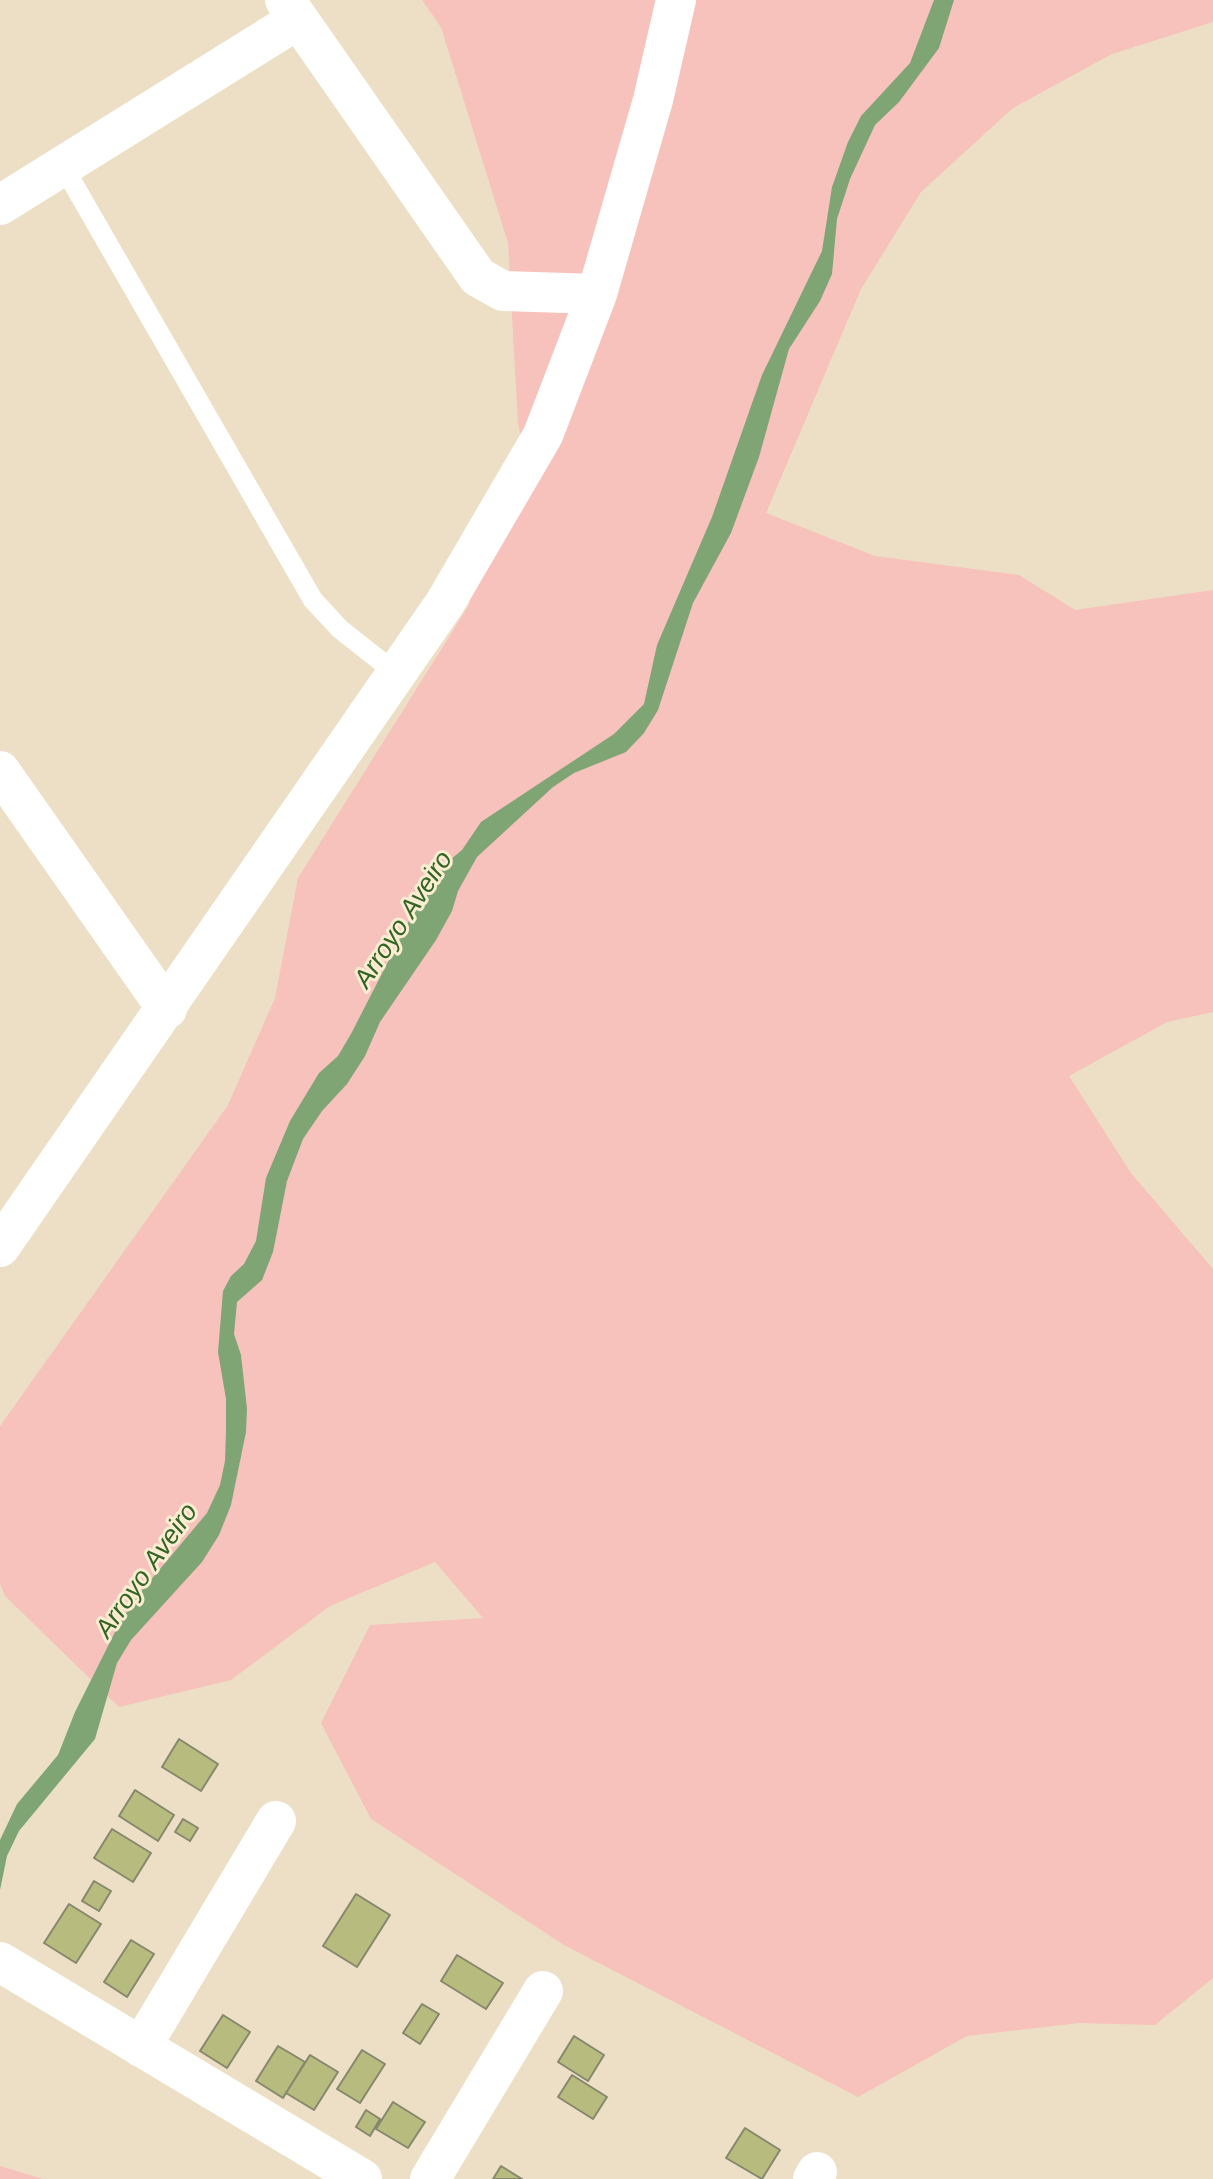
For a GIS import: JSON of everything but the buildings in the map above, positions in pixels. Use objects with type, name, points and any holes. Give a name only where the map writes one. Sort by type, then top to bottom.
[{"type":"street","points":[[0,1247],[445,603],[543,435],[597,294],[653,100],[676,0]]},
{"type":"street","points":[[0,205],[63,166],[291,10],[478,277],[503,291],[597,294]]},
{"type":"street","points":[[0,771],[167,1009]]},
{"type":"street","points":[[141,2047],[276,1821]]},
{"type":"street","points":[[0,1962],[362,2179]]},
{"type":"street","points":[[430,2179],[543,1991]]},
{"type":"lane","points":[[63,166],[313,600],[340,629],[397,674]]},
{"type":"shaded area","points":[[422,0],[1213,0],[1213,22],[1112,54],[1013,108],[921,192],[861,289],[766,513],[875,556],[1019,575],[1075,610],[1213,590],[1213,1012],[1167,1022],[1069,1076],[1131,1173],[1213,1269],[1213,1978],[1155,2025],[1079,2023],[967,2036],[858,2097],[564,1945],[371,1819],[321,1723],[370,1625],[483,1618],[435,1562],[330,1606],[231,1680],[119,1707],[5,1596],[0,1584],[0,1426],[228,1105],[275,998],[298,878],[469,605],[494,496],[524,448],[518,424],[508,243],[441,27]]},
{"type":"shaded area","points":[[934,0],[954,0],[939,48],[899,102],[875,125],[850,179],[837,219],[832,274],[820,301],[789,349],[759,457],[731,533],[693,603],[658,710],[644,733],[626,752],[574,773],[553,787],[477,857],[436,940],[380,1022],[365,1056],[303,1139],[287,1181],[273,1252],[262,1280],[237,1302],[234,1334],[241,1355],[247,1409],[246,1432],[231,1505],[219,1535],[202,1562],[131,1640],[117,1663],[95,1739],[19,1831],[7,1856],[0,1890],[0,1840],[17,1804],[58,1755],[75,1712],[120,1622],[139,1594],[207,1513],[220,1485],[226,1431],[226,1399],[218,1352],[223,1291],[231,1276],[244,1264],[256,1241],[266,1178],[290,1121],[319,1073],[338,1056],[352,1032],[433,874],[462,850],[481,822],[614,734],[644,704],[657,645],[712,517],[762,375],[822,251],[832,187],[848,142],[861,116],[910,63]]},
{"type":"shaded area","points":[[0,2166],[43,2179],[0,2179]]},
{"type":"water label","name":"Arroyo Aveiro","points":[[404,920]]},
{"type":"water label","name":"Arroyo Aveiro","points":[[147,1571]]}]
